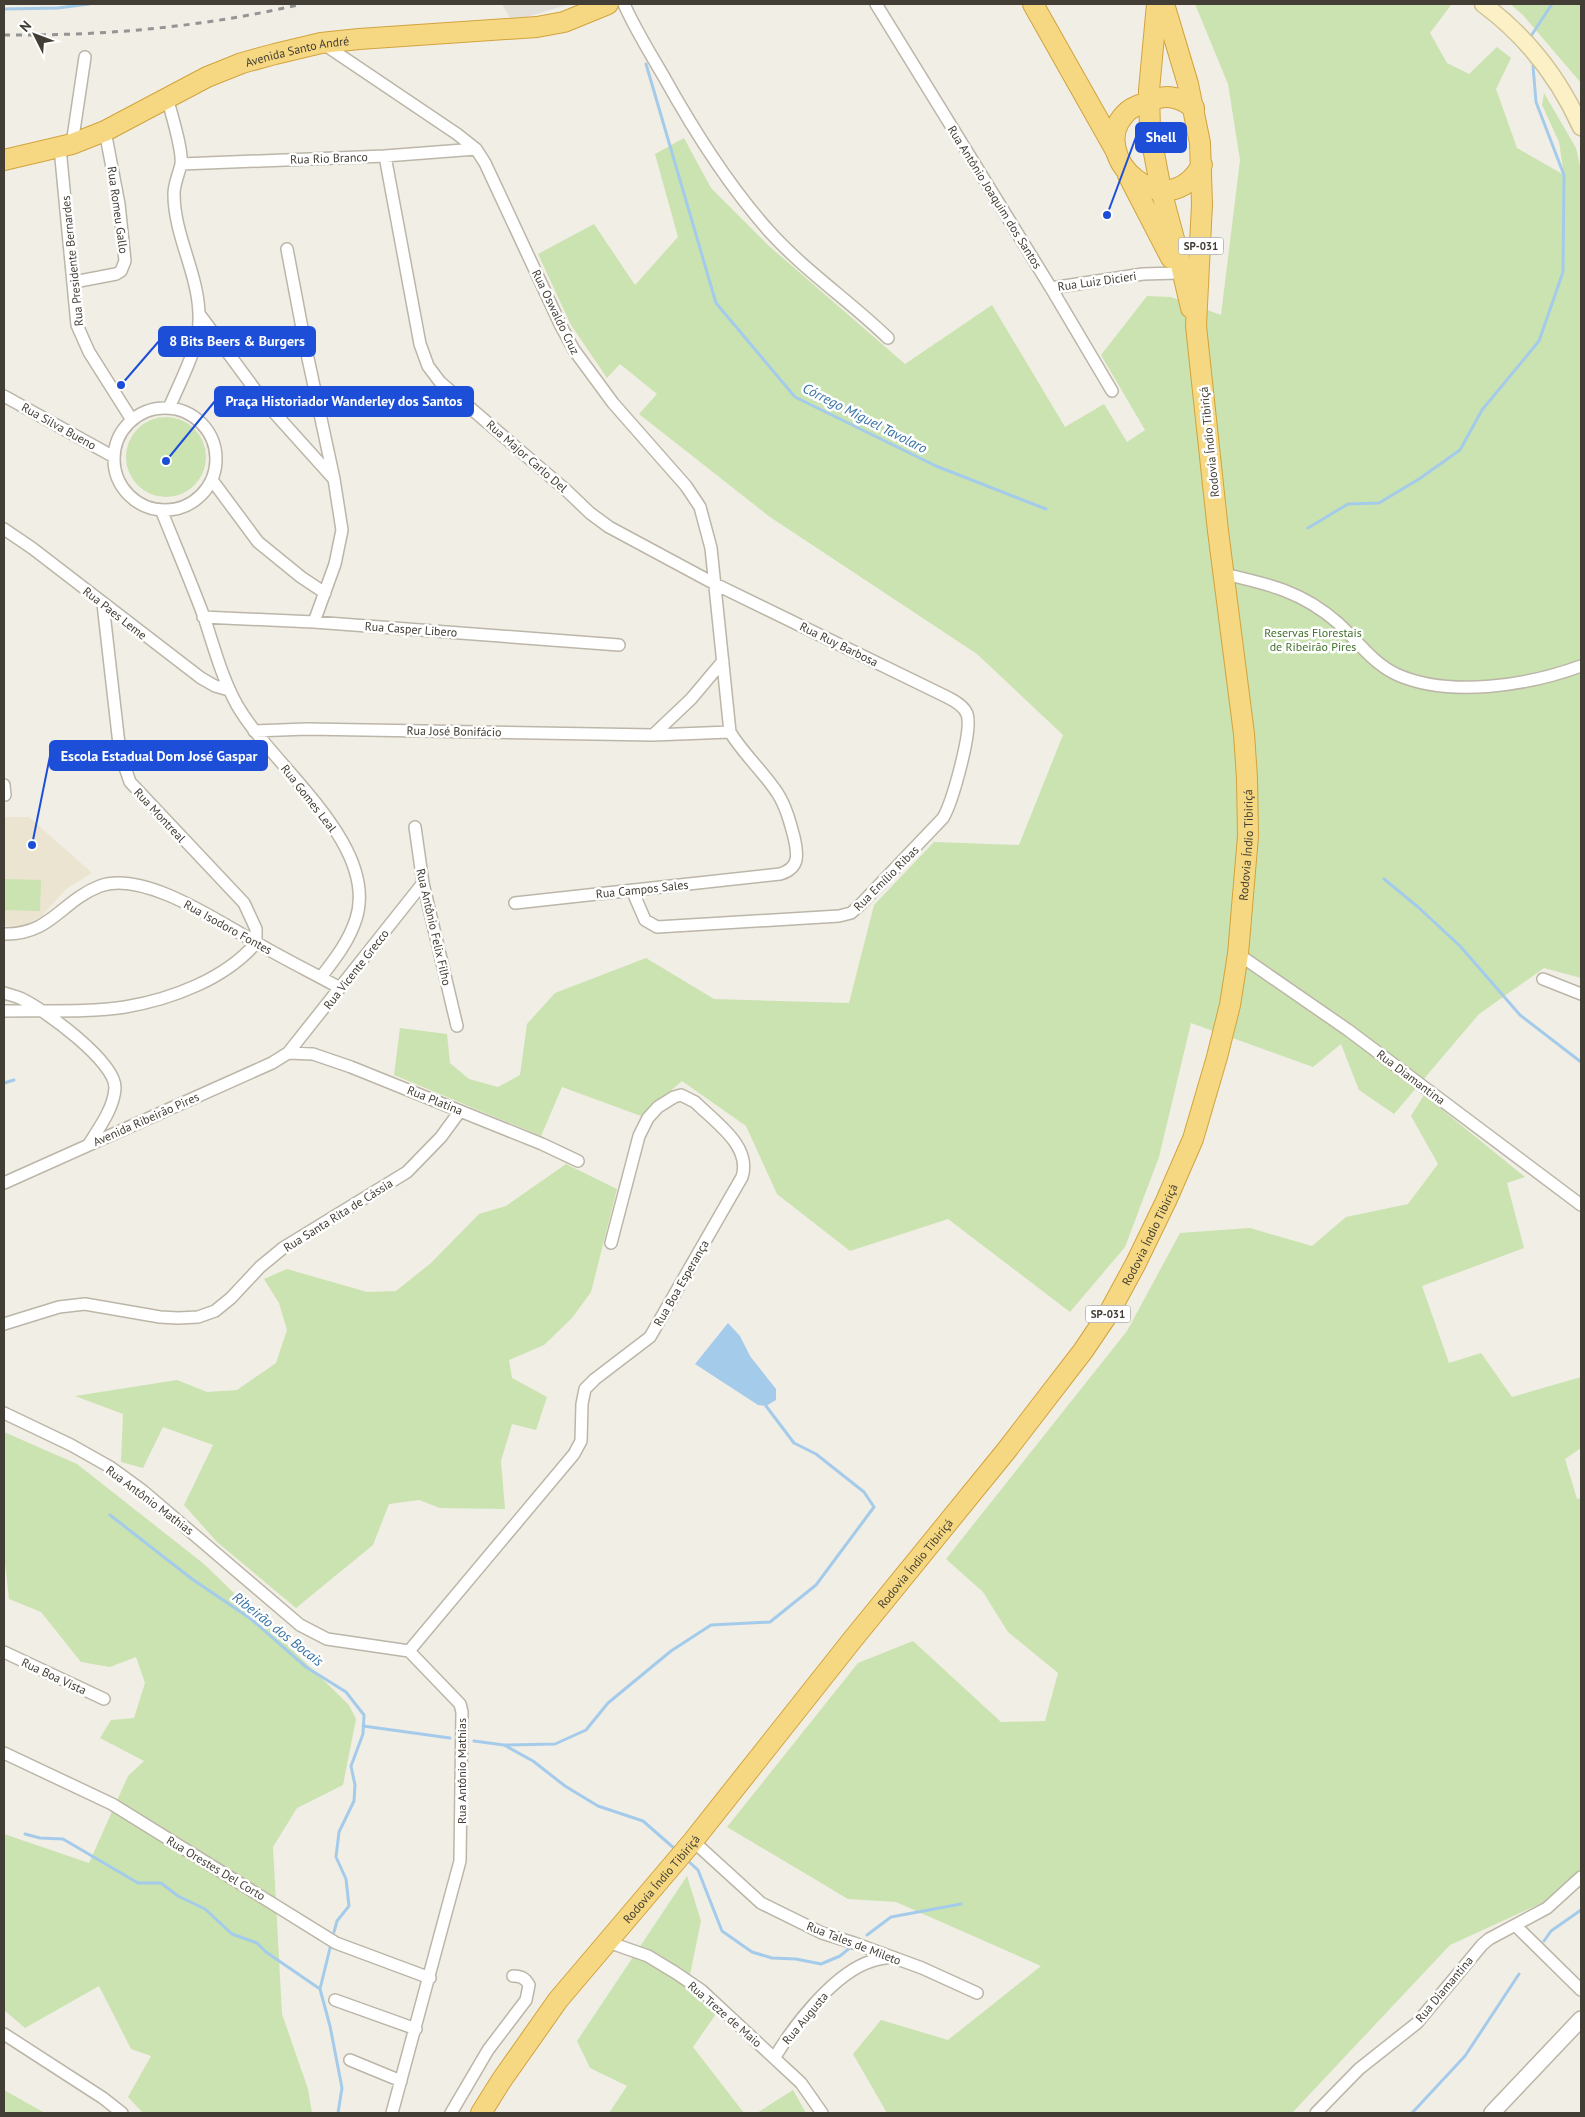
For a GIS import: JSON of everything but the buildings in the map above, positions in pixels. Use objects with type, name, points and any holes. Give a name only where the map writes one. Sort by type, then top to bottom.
[{"type":"highway","name":"Avenida Santo André","points":[[4,160],[66,146],[105,131],[207,77],[242,63],[321,43],[536,27],[564,22],[608,4]]},
{"type":"highway","points":[[1033,4],[1117,153],[1186,292]]},
{"type":"highway","name":"Rodovia Índio Tibiriçá","points":[[1157,4],[1148,101],[1150,132],[1161,190],[1196,326]]},
{"type":"highway","name":"Rodovia Índio Tibiriçá","points":[[482,2113],[501,2081],[558,2000],[693,1841],[853,1639],[1006,1451],[1083,1351],[1110,1311],[1162,1210],[1193,1139],[1230,1006],[1238,954],[1248,836],[1244,734],[1196,326],[1202,165],[1194,108],[1164,4]]},
{"type":"highway","points":[[1117,153],[1116,131],[1127,112],[1144,92],[1150,73]]},
{"type":"highway","points":[[1086,100],[1101,111],[1127,112],[1148,101],[1168,96],[1181,99],[1194,108]]},
{"type":"highway","points":[[1150,132],[1158,107],[1168,96]]},
{"type":"highway","points":[[1126,172],[1148,188],[1161,190],[1184,186],[1196,175],[1202,165]]},
{"type":"highway","points":[[1156,167],[1168,181],[1184,186]]},
{"type":"main road","points":[[1483,4],[1501,18],[1536,54],[1566,97],[1581,127]]},
{"type":"street","points":[[624,4],[632,22],[686,116],[769,231],[888,338]]},
{"type":"street","name":"Rua Antônio Joaquim dos Santos","points":[[876,4],[1051,288],[1112,391]]},
{"type":"street","name":"Rua Oswaldo Cruz","points":[[321,43],[463,138],[476,149],[498,187],[561,326],[574,350],[613,403],[686,486],[700,507],[711,548],[730,732]]},
{"type":"street","name":"Rua Presidente Bernardes","points":[[85,57],[66,146],[77,325],[81,337],[132,420]]},
{"type":"street","points":[[167,97],[180,152],[181,164],[174,194],[177,215],[200,315],[196,338],[169,408]]},
{"type":"street","name":"Rua Romeu Gallo","points":[[74,282],[116,274],[121,271],[125,261],[119,204],[105,131]]},
{"type":"street","name":"Rua Rio Branco","points":[[181,164],[385,156],[476,149]]},
{"type":"street","name":"Rua Major Carlo Del","points":[[385,156],[420,344],[428,366],[440,382],[553,478],[590,513],[609,527],[715,584]]},
{"type":"street","points":[[287,249],[334,479],[342,530],[340,550],[314,622]]},
{"type":"street","name":"Rua Luiz Dicieri","points":[[1051,288],[1143,274],[1174,265]]},
{"type":"street","points":[[200,315],[262,399],[334,479]]},
{"type":"street","name":"Rua Silva Bueno","points":[[4,396],[114,457]]},
{"type":"street","points":[[169,408],[182,410],[195,417],[205,426],[213,438],[217,452],[216,467],[212,480],[205,492],[195,501],[182,508],[162,512],[144,506],[125,491],[115,469],[114,457],[120,437],[132,420],[150,411],[169,408]]},
{"type":"street","points":[[212,480],[258,542],[301,577],[325,593]]},
{"type":"street","name":"Rua Gomes Leal","points":[[162,512],[229,690],[254,731],[329,822],[345,846],[355,870],[358,894],[356,917],[349,937],[321,978]]},
{"type":"street","name":"Rua Paes Leme","points":[[4,529],[32,548],[201,678],[229,690]]},
{"type":"street","points":[[1224,574],[1277,587],[1315,605],[1340,624],[1377,662],[1398,675],[1428,685],[1449,687],[1508,685],[1559,674],[1581,666]]},
{"type":"street","name":"Rua Ruy Barbosa","points":[[715,584],[947,697],[962,707]]},
{"type":"street","name":"Rua Montreal","points":[[103,604],[120,753],[130,782],[244,903],[256,929],[256,943]]},
{"type":"street","name":"Rua Casper Libero","points":[[203,617],[314,622],[619,645]]},
{"type":"street","points":[[653,735],[691,699],[723,661]]},
{"type":"street","name":"Rua Emílio Ribas","points":[[632,890],[641,914],[657,927],[839,916],[850,913],[929,834],[946,812],[968,731],[967,714],[962,707]]},
{"type":"street","name":"Rua José Bonifácio","points":[[254,731],[307,729],[653,735],[730,732]]},
{"type":"street","name":"Rua Campos Sales","points":[[515,903],[769,876],[786,872],[796,863],[798,858],[786,808],[778,794],[744,754],[730,732]]},
{"type":"street","name":"Rua Antônio Felix Filho","points":[[415,827],[422,883],[458,1026]]},
{"type":"street","name":"Rua Vicente Grecco","points":[[288,1053],[422,883]]},
{"type":"street","name":"Rua Isodoro Fontes","points":[[4,934],[16,934],[34,930],[50,921],[88,892],[102,885],[119,884],[140,887],[168,895],[196,908],[340,988]]},
{"type":"street","points":[[4,1011],[91,1010],[126,1007],[160,998],[221,973],[247,954],[256,943]]},
{"type":"street","name":"Rua Diamantina","points":[[1238,954],[1348,1030],[1581,1206]]},
{"type":"street","points":[[1543,980],[1581,994]]},
{"type":"street","points":[[4,993],[21,998],[40,1010],[96,1054],[109,1070],[115,1088],[113,1099],[89,1144]]},
{"type":"street","name":"Rua Platina","points":[[288,1053],[313,1054],[332,1060],[542,1144],[578,1161]]},
{"type":"street","name":"Avenida Ribeirão Pires","points":[[4,1183],[272,1063],[288,1053]]},
{"type":"street","name":"Rua Boa Esperança","points":[[409,1651],[574,1454],[581,1441],[582,1404],[585,1389],[595,1379],[640,1345],[657,1326],[742,1177],[745,1169],[744,1160],[733,1140],[696,1102],[681,1095],[666,1101],[648,1118],[640,1136],[611,1243]]},
{"type":"street","name":"Rua Santa Rita de Cássia","points":[[4,1324],[59,1307],[85,1304],[160,1317],[178,1318],[198,1317],[215,1311],[231,1298],[260,1267],[283,1248],[407,1172],[436,1143],[460,1111]]},
{"type":"street","name":"Rua Antônio Mathias","points":[[4,1413],[71,1445],[144,1491],[300,1625],[314,1634],[327,1639],[409,1651],[460,1704],[462,1712],[460,1861],[430,1978],[392,2113]]},
{"type":"street","name":"Rua Boa Vista","points":[[4,1652],[104,1699]]},
{"type":"street","name":"Rua Orestes Del Corto","points":[[4,1753],[112,1804],[336,1943],[430,1978]]},
{"type":"street","name":"Rua Tales de Mileto","points":[[693,1841],[761,1903],[822,1933],[922,1968],[976,1993]]},
{"type":"street","name":"Rua Diamantina","points":[[1316,2113],[1359,2069],[1417,2023],[1482,1945],[1489,1939],[1547,1908],[1581,1877]]},
{"type":"street","points":[[1516,1926],[1581,1990]]},
{"type":"street","name":"Rua Treze de Maio","points":[[608,1942],[648,1956],[701,1990],[801,2083],[822,2113]]},
{"type":"street","name":"Rua Augusta","points":[[774,2057],[809,2010],[836,1983],[865,1964],[891,1957]]},
{"type":"street","points":[[451,2113],[488,2050],[526,2000],[529,1985],[526,1980],[513,1976]]},
{"type":"street","points":[[335,2000],[416,2029]]},
{"type":"street","points":[[1492,2113],[1581,2018]]},
{"type":"street","points":[[4,2034],[122,2113]]},
{"type":"street","points":[[350,2060],[401,2081]]},
{"type":"shaded area","points":[[502,4],[570,4],[523,18],[510,18]]},
{"type":"shaded area","points":[[4,817],[29,817],[92,873],[66,889],[42,916],[24,925],[4,926]]},
{"type":"green space","name":"Reservas Florestais de Ribeirão Pires","points":[[1195,4],[1449,4],[1451,5],[1430,33],[1447,63],[1469,74],[1497,47],[1511,58],[1496,89],[1517,148],[1564,175],[1559,142],[1542,105],[1544,93],[1576,148],[1581,170],[1581,978],[1544,968],[1479,1014],[1394,1114],[1359,1090],[1341,1044],[1313,1067],[1191,1023],[1159,1157],[1125,1247],[1070,1312],[948,1219],[850,1251],[777,1194],[746,1126],[682,1081],[641,1116],[562,1087],[541,1136],[394,1075],[400,1028],[447,1034],[450,1063],[469,1079],[498,1087],[520,1075],[527,1024],[555,993],[646,958],[714,999],[849,1003],[874,905],[934,842],[1019,845],[1063,735],[977,654],[770,517],[639,414],[657,394],[620,364],[607,378],[571,325],[538,254],[594,224],[635,285],[678,237],[655,154],[684,138],[711,188],[769,246],[905,364],[992,305],[1065,427],[1104,404],[1127,442],[1145,430],[1101,355],[1147,296],[1171,297],[1221,315],[1240,160],[1228,84]]},
{"type":"green space","points":[[1510,4],[1581,4],[1581,83],[1523,15]]},
{"type":"green space","points":[[166,417],[181,420],[194,429],[203,442],[206,457],[203,472],[194,485],[181,494],[166,497],[151,494],[138,485],[129,472],[126,457],[129,442],[138,429],[151,420]]},
{"type":"green space","points":[[4,879],[41,880],[40,911],[4,910]]},
{"type":"green space","points":[[1424,1095],[1525,1177],[1507,1183],[1524,1248],[1422,1286],[1449,1363],[1481,1353],[1512,1397],[1581,1377],[1581,1448],[1565,1459],[1577,1499],[1581,1498],[1581,1885],[1450,1945],[1292,2113],[887,2113],[853,2054],[881,2020],[948,2040],[1041,1966],[896,1902],[848,1899],[727,1827],[858,1663],[913,1641],[1001,1722],[1045,1721],[1058,1673],[1008,1632],[983,1592],[946,1559],[1127,1331],[1180,1233],[1250,1228],[1312,1246],[1346,1217],[1408,1204],[1438,1164],[1411,1116]]},
{"type":"green space","points":[[566,1164],[617,1189],[591,1292],[572,1318],[544,1345],[509,1360],[512,1378],[547,1397],[536,1430],[512,1424],[501,1461],[505,1509],[440,1508],[419,1500],[389,1504],[373,1545],[296,1608],[217,1542],[184,1505],[213,1445],[163,1427],[143,1468],[121,1462],[123,1414],[75,1396],[177,1380],[207,1392],[237,1390],[276,1363],[287,1330],[279,1303],[264,1279],[287,1269],[367,1292],[396,1291],[431,1263],[479,1214],[506,1206]]},
{"type":"green space","points":[[4,1432],[77,1464],[204,1564],[349,1705],[356,1719],[343,1785],[297,1808],[273,1847],[282,2014],[308,2089],[312,2113],[143,2113],[128,2097],[151,2056],[131,2049],[99,1986],[25,2028],[4,2010],[4,1834],[89,1863],[128,1776],[144,1761],[100,1738],[111,1720],[134,1718],[145,1683],[136,1657],[110,1667],[81,1662],[41,1612],[9,1599],[4,1554]]},
{"type":"green space","points":[[687,1876],[701,1921],[687,1989],[716,2014],[693,2047],[744,2113],[609,2113],[627,2086],[590,2068],[577,2041]]},
{"type":"green space","points":[[4,2090],[45,2113],[4,2113]]},
{"type":"green space","points":[[793,2090],[806,2113],[757,2113]]},
{"type":"water","points":[[728,1323],[740,1336],[750,1356],[776,1389],[776,1400],[766,1406],[758,1405],[695,1364]]},
{"type":"waterway","points":[[4,9],[58,8],[89,4]]},
{"type":"waterway","points":[[1531,40],[1531,36],[1552,4]]},
{"type":"waterway","name":"Córrego Miguel Tavolaro","points":[[646,64],[716,303],[795,397],[936,466],[1046,509]]},
{"type":"waterway","points":[[1308,528],[1348,504],[1379,503],[1419,479],[1460,450],[1482,410],[1539,341],[1563,272],[1564,175],[1536,102],[1533,66]]},
{"type":"waterway","points":[[1384,879],[1460,946],[1520,1015],[1581,1062]]},
{"type":"waterway","points":[[4,1083],[14,1080]]},
{"type":"waterway","points":[[504,1745],[555,1744],[586,1730],[608,1703],[671,1651],[711,1625],[770,1622],[816,1585],[874,1507],[864,1492],[816,1454],[794,1443],[766,1406]]},
{"type":"waterway","name":"Ribeirão dos Bocais","points":[[110,1515],[192,1579],[251,1619],[306,1667],[346,1692],[364,1715],[363,1734],[351,1766],[355,1785],[354,1801],[339,1832],[336,1857],[346,1879],[349,1906],[337,1921],[334,1932]]},
{"type":"waterway","points":[[363,1726],[450,1738]]},
{"type":"waterway","points":[[474,1741],[504,1745],[533,1761],[565,1786],[598,1806],[643,1821],[675,1849]]},
{"type":"waterway","points":[[25,1834],[40,1838],[63,1839],[138,1883],[161,1883],[178,1896],[205,1909],[232,1934],[257,1943],[266,1952],[320,1989]]},
{"type":"waterway","points":[[688,1861],[698,1870],[722,1931],[752,1952],[772,1958],[796,1959],[821,1964],[840,1956],[851,1947]]},
{"type":"waterway","points":[[867,1935],[891,1917],[961,1904]]},
{"type":"waterway","points":[[1544,1941],[1551,1931],[1581,1910]]},
{"type":"waterway","name":"Ribeirão dos Bocais","points":[[330,1948],[320,1989],[330,2026],[342,2088],[338,2113]]},
{"type":"waterway","points":[[1412,2113],[1465,2056],[1519,1974]]},
{"type":"railway","points":[[4,35],[116,32],[228,19],[302,4]]},
{"type":"place","name":"Shell","points":[[1107,215]]},
{"type":"place","name":"8 Bits Beers & Burgers","points":[[121,385]]},
{"type":"place","name":"Praça Historiador Wanderley dos Santos","points":[[166,461]]},
{"type":"place","name":"Escola Estadual Dom José Gaspar","points":[[32,845]]}]
